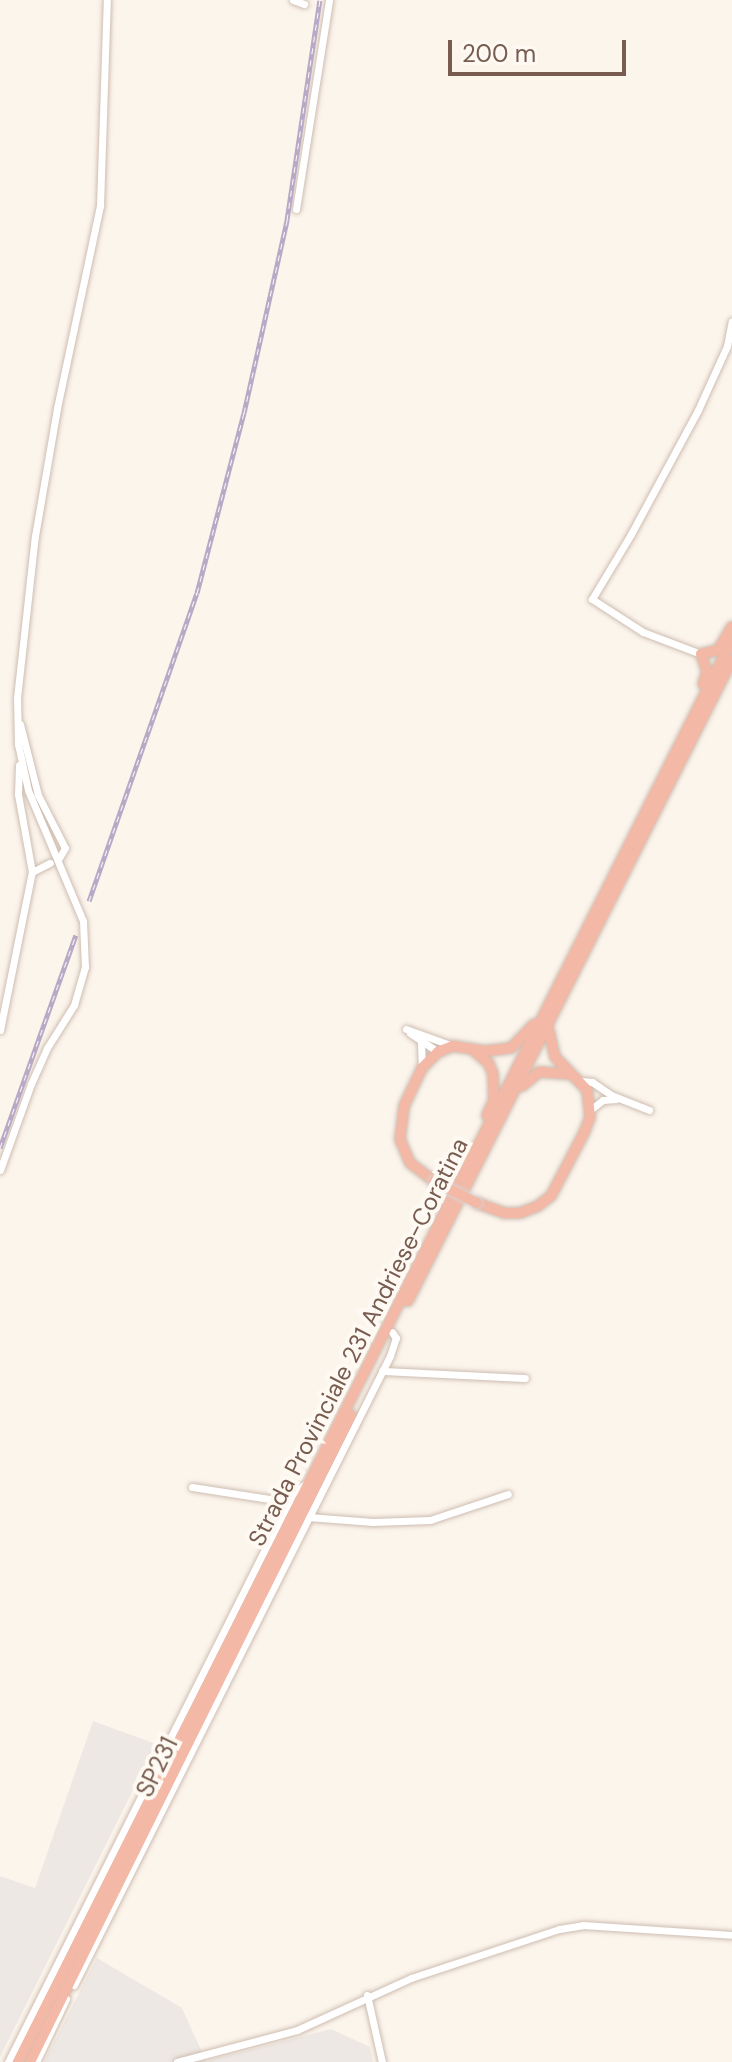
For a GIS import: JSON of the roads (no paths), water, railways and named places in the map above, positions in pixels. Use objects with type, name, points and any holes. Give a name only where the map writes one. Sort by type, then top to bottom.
[{"type":"highway","points":[[667,770],[672,747],[706,677],[707,665],[701,654],[718,650],[732,627]]},
{"type":"highway","name":"Strada Provinciale 231 Andriese-Coratina","points":[[18,2062],[732,640]]},
{"type":"highway","name":"Strada Provinciale 231 Andriese-Coratina","points":[[33,2062],[392,1332],[732,660]]},
{"type":"highway","points":[[686,752],[716,695],[732,681]]},
{"type":"highway","points":[[540,1022],[533,1024],[517,1044],[501,1051],[453,1046],[438,1052],[422,1068],[404,1106],[400,1139],[410,1163],[434,1181],[505,1213],[520,1213],[551,1196],[569,1166],[590,1110],[588,1095],[577,1078],[561,1066],[549,1044],[550,1029],[562,1000]]},
{"type":"highway","points":[[470,1048],[489,1064],[495,1086],[494,1100],[472,1159]]},
{"type":"highway","points":[[515,1093],[539,1072],[577,1078]]},
{"type":"street","points":[[0,1030],[32,872],[18,794],[20,760],[17,719],[35,536],[57,408],[100,206],[107,0]]},
{"type":"street","points":[[293,0],[304,4]]},
{"type":"street","points":[[296,209],[329,0]]},
{"type":"street","points":[[701,654],[643,632],[592,599],[698,410],[727,346],[732,321]]},
{"type":"street","points":[[17,719],[26,739],[38,795],[65,848],[59,858]]},
{"type":"street","points":[[0,1170],[40,1062],[74,1005],[85,967],[83,921],[28,790],[20,760]]},
{"type":"street","points":[[18,794],[28,790]]},
{"type":"street","points":[[32,872],[50,863]]},
{"type":"street","points":[[422,1038],[453,1046]]},
{"type":"street","points":[[422,1038],[438,1052]]},
{"type":"street","points":[[422,1038],[422,1068]]},
{"type":"street","points":[[577,1078],[649,1110]]},
{"type":"street","points":[[588,1095],[603,1089]]},
{"type":"street","points":[[588,1095],[614,1097]]},
{"type":"street","points":[[590,1110],[603,1100],[614,1097]]},
{"type":"street","points":[[33,2062],[382,1371],[395,1343],[392,1332]]},
{"type":"street","points":[[382,1371],[525,1378]]},
{"type":"street","name":"SP231","points":[[8,2062],[293,1493],[312,1478]]},
{"type":"street","points":[[192,1487],[289,1502]]},
{"type":"street","points":[[308,1517],[373,1522],[430,1520],[508,1494]]},
{"type":"street","points":[[177,2062],[297,2030],[336,2015],[367,1995],[486,1952],[583,1925],[732,1935]]},
{"type":"street","points":[[367,1995],[382,2062]]},
{"type":"railway","points":[[89,901],[197,593],[244,413],[287,220],[320,0]]},
{"type":"railway","points":[[0,1148],[76,935]]}]
